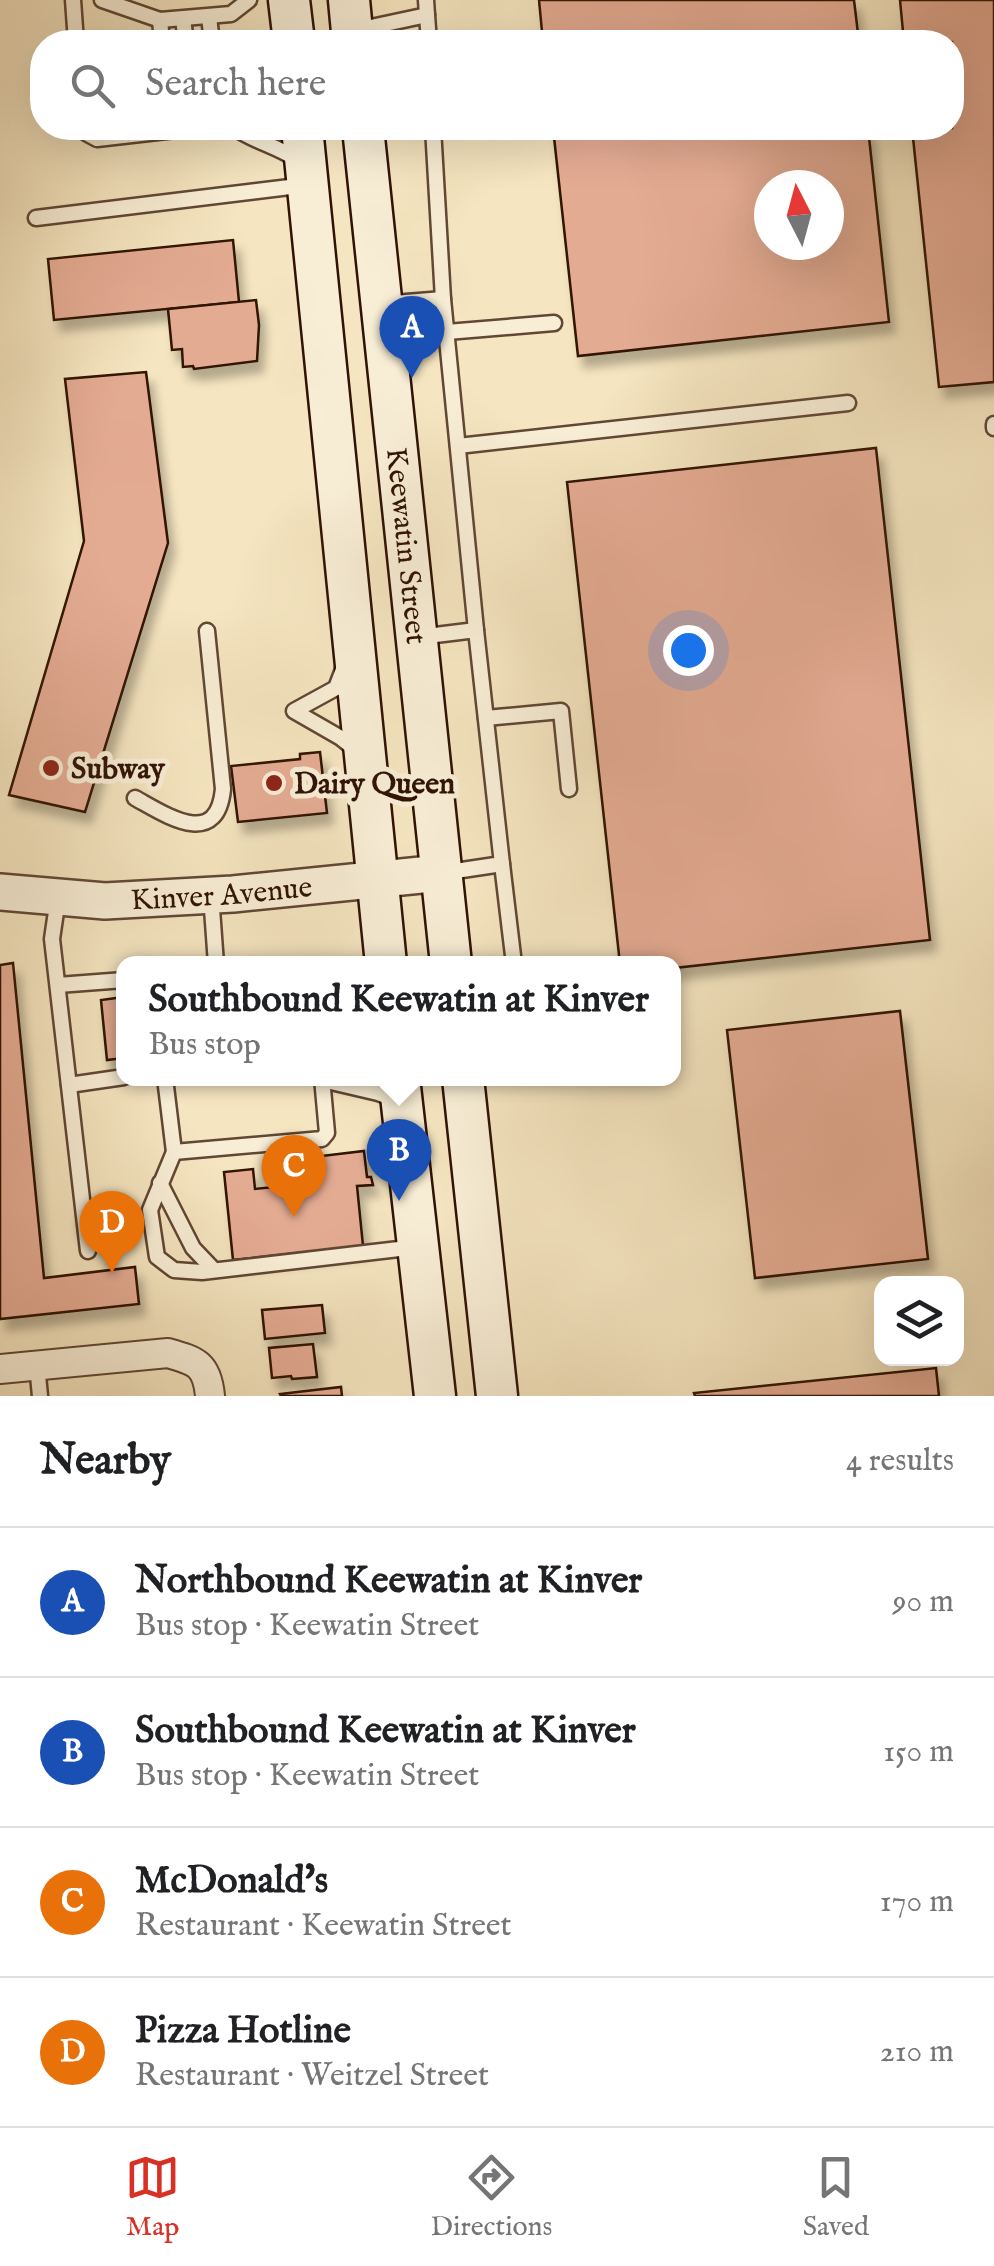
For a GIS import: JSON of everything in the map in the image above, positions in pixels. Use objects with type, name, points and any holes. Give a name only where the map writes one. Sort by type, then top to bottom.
[{"type":"main road","points":[[290,0],[293,30]]},
{"type":"main road","name":"Keewatin Street","points":[[364,140],[450,956]]},
{"type":"main road","name":"Keewatin Street","points":[[305,159],[385,956]]},
{"type":"main road","points":[[464,1086],[497,1396]]},
{"type":"main road","points":[[400,1091],[435,1396]]},
{"type":"street","name":"Kinver Avenue","points":[[0,892],[105,901],[376,881],[442,872]]},
{"type":"street","points":[[0,1369],[168,1353],[194,1360],[209,1380],[210,1396]]},
{"type":"lane","points":[[73,0],[75,30]]},
{"type":"lane","points":[[102,0],[160,20],[231,14],[249,0]]},
{"type":"lane","points":[[351,24],[427,8]]},
{"type":"lane","points":[[209,17],[211,30]]},
{"type":"lane","points":[[160,20],[161,30]]},
{"type":"lane","points":[[183,20],[184,30]]},
{"type":"lane","points":[[258,140],[305,159]]},
{"type":"lane","points":[[435,140],[443,298],[513,956]]},
{"type":"lane","points":[[36,218],[305,159]]},
{"type":"lane","points":[[381,304],[443,298]]},
{"type":"lane","points":[[447,332],[554,323]]},
{"type":"lane","points":[[458,446],[848,403]]},
{"type":"lane","points":[[416,638],[476,630]]},
{"type":"lane","points":[[135,798],[181,823],[206,821],[221,805],[223,790],[207,631]]},
{"type":"lane","points":[[353,648],[336,688],[294,711],[364,756]]},
{"type":"lane","points":[[486,718],[561,710],[569,790]]},
{"type":"lane","points":[[442,872],[502,864]]},
{"type":"lane","points":[[210,895],[215,956]]},
{"type":"lane","points":[[58,897],[52,938],[88,1251]]},
{"type":"lane","points":[[58,984],[116,980]]},
{"type":"lane","points":[[69,1084],[116,1079]]},
{"type":"lane","points":[[167,1086],[174,1152],[150,1210],[157,1257],[174,1270],[202,1272],[418,1247]]},
{"type":"lane","points":[[174,1152],[322,1139],[327,1133],[328,1086]]},
{"type":"lane","points":[[353,1086],[378,1092],[400,1091]]},
{"type":"lane","points":[[160,1182],[193,1248],[214,1269]]},
{"type":"lane","points":[[37,1364],[40,1396]]},
{"type":"building","points":[[539,0],[854,0],[858,30],[542,30]]},
{"type":"building","points":[[900,0],[994,0],[994,382],[939,387],[913,140],[964,140],[964,30],[903,30]]},
{"type":"building","points":[[554,140],[869,140],[889,322],[578,356]]},
{"type":"building","points":[[233,240],[239,302],[54,320],[48,259]]},
{"type":"building","points":[[256,300],[257,361],[183,367],[182,349],[172,350],[168,309]]},
{"type":"building","points":[[146,372],[168,543],[85,812],[9,795],[84,541],[65,379]]},
{"type":"building","points":[[876,448],[930,940],[681,967],[681,956],[619,956],[567,482]]},
{"type":"building","points":[[320,752],[327,813],[238,822],[231,766],[300,759],[300,754]]},
{"type":"building","points":[[13,963],[44,1278],[135,1267],[139,1304],[0,1319],[0,965]]},
{"type":"building","points":[[116,998],[116,1059],[107,1060],[101,1000]]},
{"type":"building","points":[[900,1011],[928,1259],[755,1278],[727,1030]]},
{"type":"building","points":[[364,1151],[367,1177],[371,1177],[373,1185],[357,1186],[363,1246],[233,1260],[224,1172],[253,1169],[255,1189],[312,1183],[316,1179],[313,1157]]},
{"type":"building","points":[[322,1305],[325,1333],[265,1339],[262,1310]]},
{"type":"building","points":[[313,1344],[317,1377],[272,1378],[269,1348]]},
{"type":"building","points":[[936,1368],[939,1396],[694,1393]]},
{"type":"building","points":[[341,1387],[342,1396],[280,1394]]},
{"type":"place","name":"Northbound Keewatin at Kinver","points":[[412,378]]},
{"type":"place","name":"Subway","points":[[51,768]]},
{"type":"place","name":"Dairy Queen","points":[[274,783]]},
{"type":"place","name":"Southbound Keewatin at Kinver","points":[[399,1201]]},
{"type":"place","name":"McDonald's","points":[[294,1217]]},
{"type":"place","name":"Pizza Hotline","points":[[112,1273]]}]
